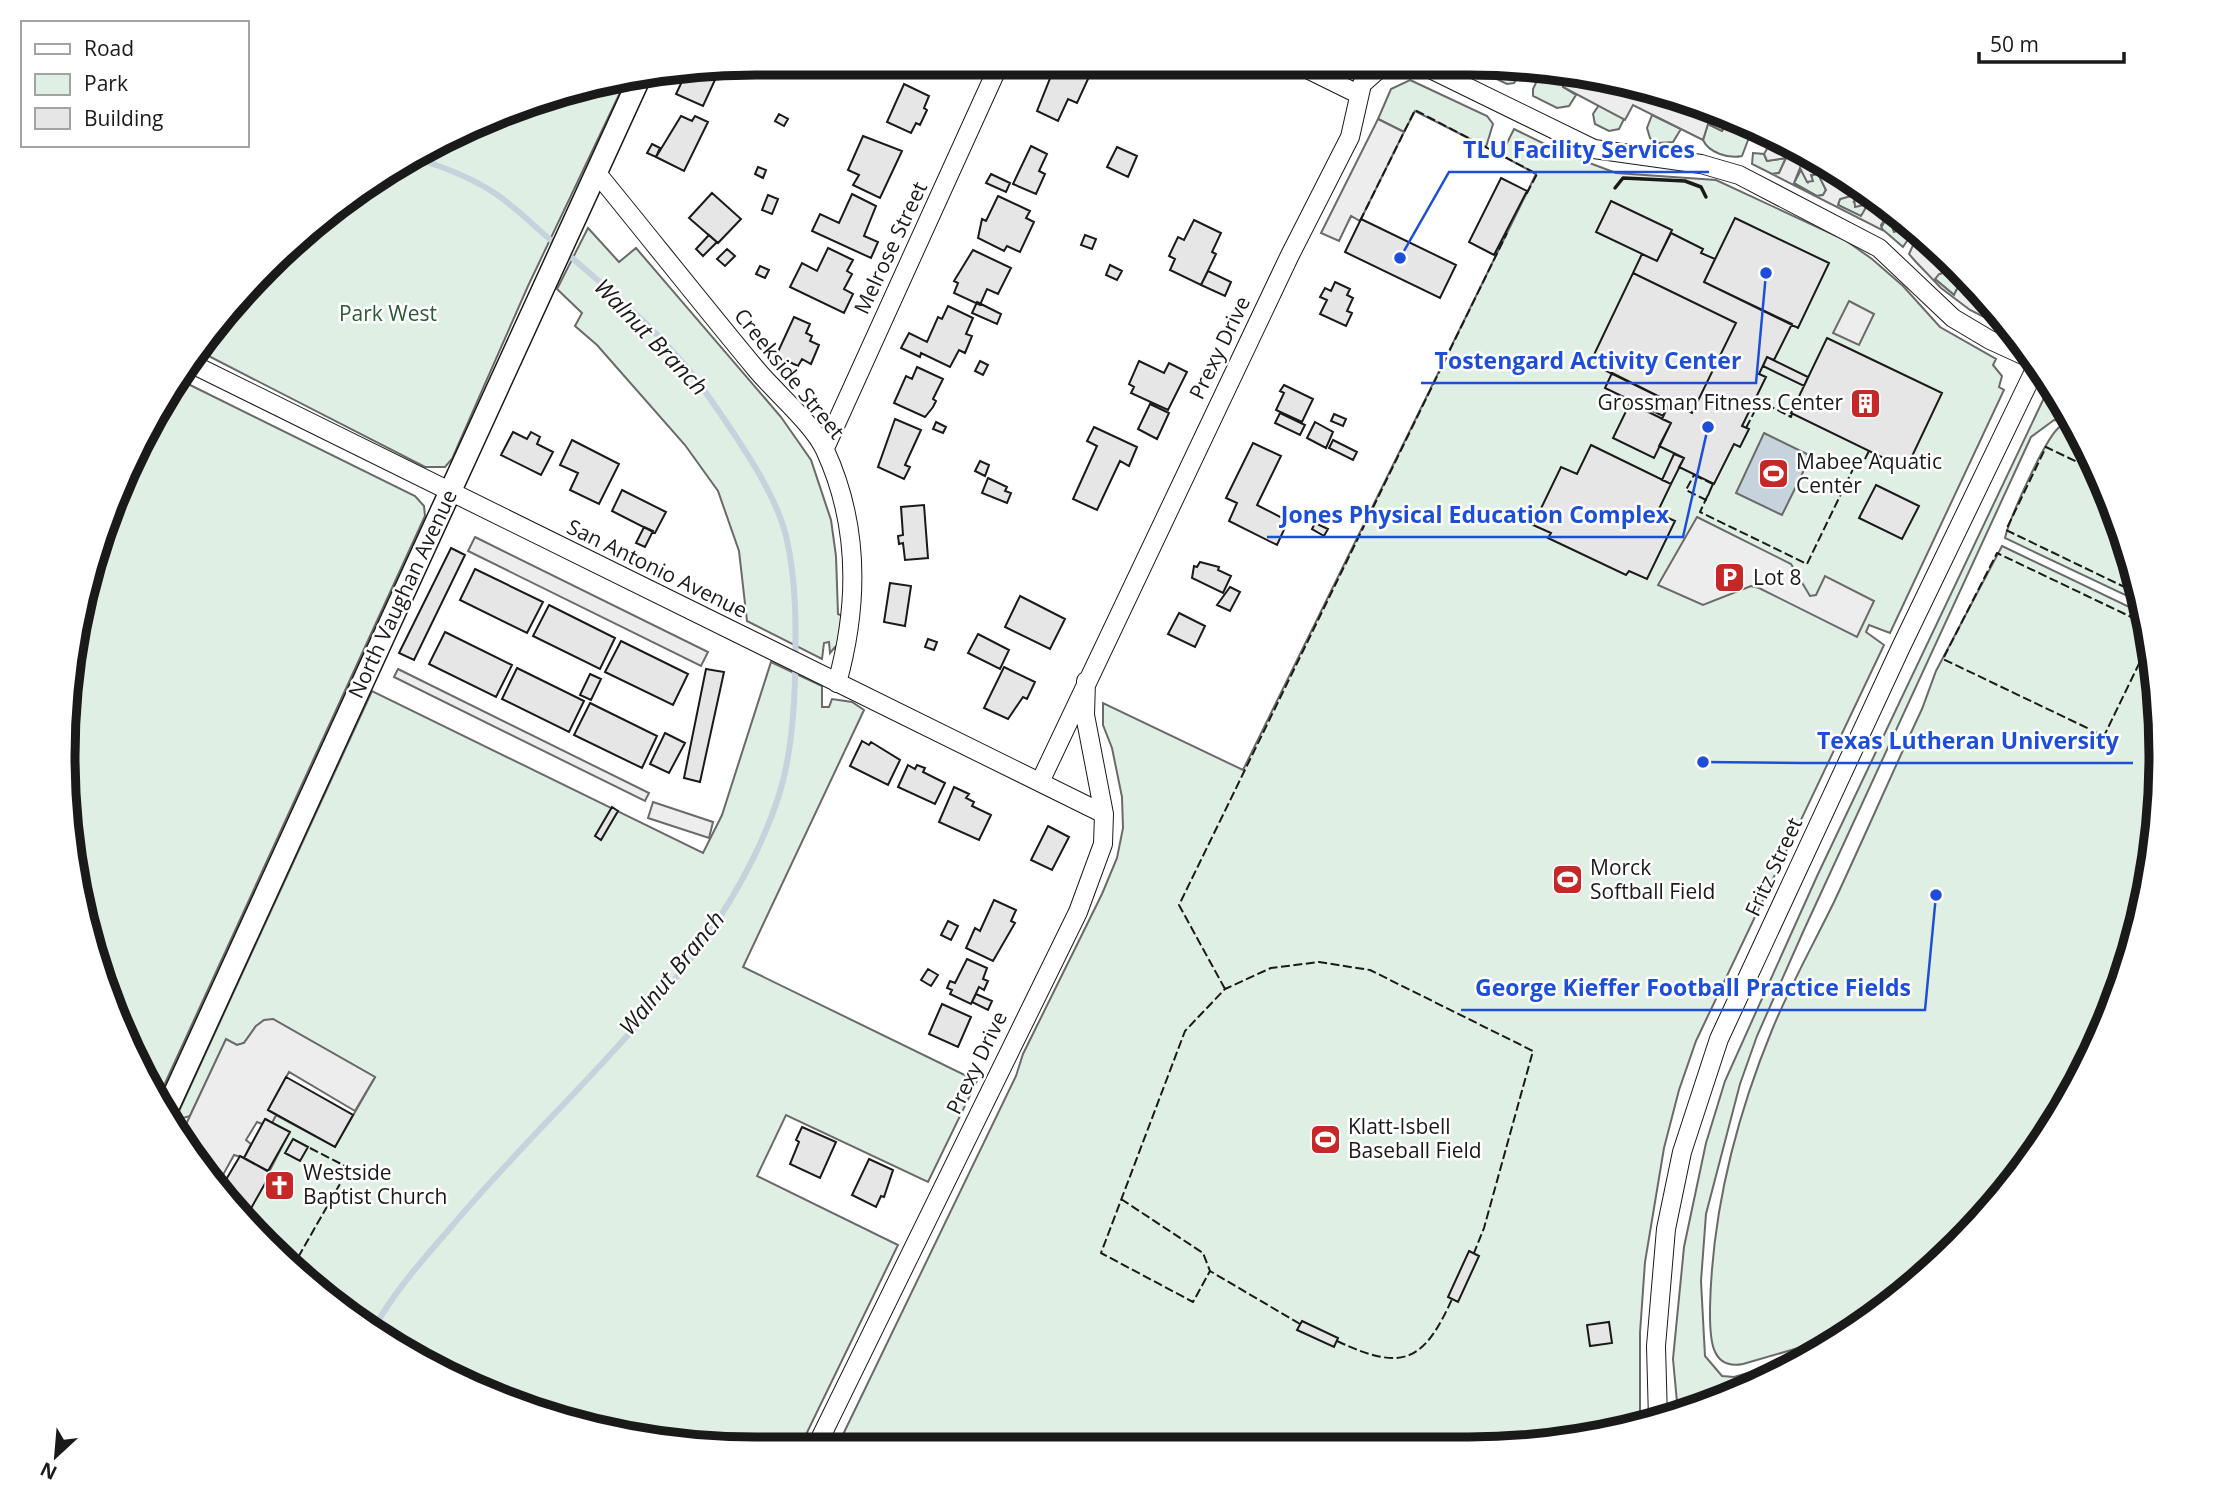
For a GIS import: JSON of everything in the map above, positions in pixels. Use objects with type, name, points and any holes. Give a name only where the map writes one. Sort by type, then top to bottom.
[{"type":"street","name":"Melrose Street","points":[[825,448],[994,75]]},
{"type":"street","points":[[1319,75],[1358,94],[1371,75]]},
{"type":"street","points":[[1443,75],[1594,149],[1701,164],[1739,175],[1880,248],[1953,318],[2015,352]]},
{"type":"street","name":"North Vaughan Avenue","points":[[170,1102],[636,86]]},
{"type":"street","name":"Prexy Drive","points":[[1040,782],[1086,681],[1350,136],[1358,94]]},
{"type":"street","name":"Creekside Street","points":[[592,180],[825,448],[849,529],[854,574],[852,617],[836,682]]},
{"type":"street","name":"San Antonio Avenue","points":[[198,367],[1104,814]]},
{"type":"street","name":"Fritz Street","points":[[1658,1410],[1656,1346],[1666,1229],[1693,1113],[1719,1038],[2031,374]]},
{"type":"street","name":"Prexy Drive","points":[[821,1437],[1077,912],[1103,844],[1104,814],[1085,715],[1086,681]]},
{"type":"green space","points":[[1490,76],[1517,77],[1514,83],[1507,84]]},
{"type":"green space","points":[[1538,79],[1557,81],[1565,82],[1563,87],[1576,95],[1569,106],[1557,108],[1533,96]]},
{"type":"green space","points":[[1410,80],[1487,116],[1493,124],[1486,147],[1415,111],[1404,132],[1378,119],[1391,89]]},
{"type":"green space","name":"Park West","points":[[622,88],[528,286],[452,459],[445,467],[425,467],[207,355],[244,307],[307,244],[378,190],[455,145],[495,127],[537,111]]},
{"type":"green space","points":[[1599,105],[1625,117],[1619,129],[1609,131],[1595,124],[1593,114]]},
{"type":"green space","points":[[1652,115],[1681,129],[1673,142],[1658,143],[1650,138],[1647,128]]},
{"type":"green space","points":[[1708,124],[1722,131],[1725,125],[1750,136],[1742,156],[1720,154],[1706,145],[1703,140]]},
{"type":"green space","points":[[1514,129],[1563,153],[1616,173],[1716,180],[1845,240],[1903,286],[1940,327],[1996,359],[1993,365],[2002,376],[1999,387],[2004,390],[1890,633],[1869,625],[1866,632],[1884,645],[1696,1041],[1679,1090],[1664,1148],[1645,1262],[1640,1333],[1640,1415],[1557,1431],[1468,1437],[842,1437],[1016,1076],[1023,1054],[1117,858],[1123,828],[1122,797],[1112,748],[1103,725],[1103,703],[1243,770],[1536,174],[1501,155]]},
{"type":"green space","points":[[1753,153],[1764,154],[1767,161],[1786,158],[1779,173],[1772,174],[1752,164]]},
{"type":"green space","points":[[1802,168],[1808,182],[1811,176],[1818,173],[1826,190],[1823,195],[1817,196],[1794,183]]},
{"type":"green space","points":[[1853,195],[1856,201],[1853,202],[1867,205],[1861,217],[1838,205],[1840,199]]},
{"type":"green space","points":[[1886,219],[1894,231],[1900,230],[1909,238],[1903,247],[1881,228]]},
{"type":"green space","points":[[588,228],[619,262],[636,248],[781,417],[811,460],[831,520],[836,556],[838,614],[845,617],[837,654],[835,647],[830,653],[829,642],[824,643],[822,659],[747,621],[739,551],[718,491],[685,445],[597,345],[575,326],[582,313],[557,289]]},
{"type":"green space","points":[[1946,272],[1959,285],[1954,295],[1935,279]]},
{"type":"green space","points":[[187,383],[415,496],[424,506],[425,516],[162,1089],[127,1017],[98,932],[81,845],[75,756],[81,667],[98,580],[111,537],[145,455]]},
{"type":"green space","points":[[2045,396],[2061,421],[2054,420],[2031,437],[1803,932],[1757,1036],[1740,1084],[1706,1214],[1701,1281],[1705,1356],[1722,1376],[1734,1377],[1770,1366],[1677,1404],[1673,1359],[1684,1247],[1706,1143],[1725,1081],[1818,874]]},
{"type":"green space","points":[[2064,427],[2079,455],[2113,537],[2130,597],[2005,538],[2021,496],[2055,432]]},
{"type":"green space","points":[[2002,546],[2133,609],[2143,667],[2149,756],[2143,845],[2126,932],[2113,975],[2079,1057],[2034,1134],[1980,1205],[1917,1268],[1846,1322],[1810,1345],[1732,1365],[1723,1362],[1713,1348],[1710,1328],[1712,1272],[1715,1237],[1728,1166],[1747,1097],[1779,1014],[1845,878],[1922,709],[1936,671]]},
{"type":"green space","points":[[771,662],[822,686],[822,707],[829,707],[832,699],[852,702],[864,710],[743,967],[977,1081],[928,1182],[786,1115],[757,1176],[898,1245],[805,1437],[756,1437],[667,1431],[623,1424],[537,1401],[455,1367],[416,1346],[342,1296],[307,1268],[249,1211],[289,1133],[272,1123],[276,1115],[335,1147],[375,1077],[273,1019],[256,1026],[244,1043],[237,1045],[226,1040],[190,1116],[183,1118],[179,1111],[372,691],[703,853],[722,815]]},
{"type":"shaded area","points":[[1565,82],[1644,98],[1725,125],[1722,131],[1708,124],[1703,140],[1633,105],[1625,120],[1563,87]]},
{"type":"shaded area","points":[[1378,119],[1404,132],[1360,221],[1351,216],[1339,241],[1321,233]]},
{"type":"shaded area","points":[[1769,145],[1808,166],[1853,195],[1840,199],[1838,205],[1861,216],[1867,205],[1885,219],[1881,225],[1882,230],[1772,174],[1779,173],[1786,158],[1767,161],[1764,154]],"holes":[[[1800,168],[1807,182],[1813,181],[1811,175],[1818,174],[1826,190],[1823,195],[1817,196],[1794,183]]]},
{"type":"shaded area","points":[[1854,196],[1866,204],[1855,207]]},
{"type":"shaded area","points":[[1914,242],[1946,272],[1935,279],[1954,295],[1959,285],[1991,320],[1970,310],[1941,288],[1909,254]]},
{"type":"shaded area","points":[[1849,301],[1874,314],[1859,345],[1833,333]]},
{"type":"shaded area","name":"Mabee Aquatic Center","points":[[1764,433],[1811,456],[1782,515],[1736,493]]},
{"type":"shaded area","name":"Lot 8","points":[[1697,517],[1791,564],[1810,596],[1816,595],[1825,576],[1874,601],[1857,637],[1759,588],[1751,586],[1703,605],[1658,585]]},
{"type":"shaded area","points":[[475,537],[708,652],[701,666],[468,551]]},
{"type":"shaded area","points":[[398,669],[649,793],[645,801],[394,677]]},
{"type":"shaded area","points":[[653,802],[713,822],[709,838],[648,818]]},
{"type":"shaded area","points":[[273,1019],[375,1077],[355,1111],[289,1072],[268,1110],[276,1115],[272,1123],[266,1119],[262,1124],[257,1122],[246,1140],[251,1144],[244,1158],[234,1155],[222,1177],[185,1126],[226,1039],[237,1045],[244,1043],[264,1020]]},
{"type":"building","points":[[1051,75],[1090,75],[1077,103],[1068,99],[1058,121],[1037,111]]},
{"type":"building","points":[[716,77],[703,106],[676,94],[683,80]]},
{"type":"building","points":[[904,84],[929,96],[924,108],[927,110],[920,125],[916,123],[911,133],[887,122]]},
{"type":"building","points":[[779,114],[788,119],[784,126],[775,121]]},
{"type":"building","points":[[681,116],[692,121],[695,116],[708,122],[684,171],[656,157]]},
{"type":"building","points":[[863,136],[902,151],[880,198],[853,185],[859,175],[848,170]]},
{"type":"building","points":[[652,144],[660,148],[656,157],[647,153]]},
{"type":"building","points":[[1031,146],[1047,154],[1039,171],[1045,174],[1036,194],[1013,184]]},
{"type":"building","points":[[1117,147],[1137,156],[1128,177],[1107,167]]},
{"type":"building","points":[[758,167],[766,170],[763,178],[755,174]]},
{"type":"building","points":[[991,174],[1010,183],[1006,192],[986,183]]},
{"type":"building","points":[[1501,178],[1527,191],[1494,255],[1469,242]]},
{"type":"building","points":[[712,193],[741,219],[718,243],[689,218]]},
{"type":"building","points":[[852,194],[876,206],[864,236],[878,242],[871,258],[812,231],[820,214],[839,223]]},
{"type":"building","points":[[768,195],[778,199],[772,214],[762,210]]},
{"type":"building","points":[[998,196],[1030,211],[1026,218],[1034,222],[1020,252],[1007,246],[1004,251],[978,238],[982,219],[986,221]]},
{"type":"building","points":[[1611,201],[1672,230],[1657,261],[1596,232]]},
{"type":"building","points":[[1735,218],[1829,263],[1798,328],[1704,282]]},
{"type":"building","points":[[1361,219],[1456,265],[1440,298],[1345,252]]},
{"type":"building","points":[[1194,220],[1221,233],[1212,252],[1216,254],[1201,285],[1170,270],[1175,259],[1169,256],[1178,237],[1184,240]]},
{"type":"building","points":[[1671,233],[1703,249],[1701,253],[1715,259],[1704,282],[1792,324],[1774,360],[1767,357],[1759,374],[1766,377],[1742,426],[1749,429],[1740,447],[1734,444],[1714,484],[1679,467],[1684,458],[1659,446],[1671,423],[1662,419],[1670,402],[1692,413],[1736,323],[1633,273],[1642,254],[1657,261]]},
{"type":"building","points":[[709,235],[717,242],[703,256],[696,249]]},
{"type":"building","points":[[1085,235],[1096,239],[1092,249],[1081,245]]},
{"type":"building","points":[[828,248],[853,260],[847,271],[852,274],[844,289],[853,294],[844,313],[790,287],[802,263],[817,271]]},
{"type":"building","points":[[727,249],[735,256],[725,266],[717,259]]},
{"type":"building","points":[[973,250],[1011,268],[998,294],[987,289],[980,305],[954,293],[958,283],[954,281]]},
{"type":"building","points":[[1110,265],[1122,271],[1117,280],[1106,275]]},
{"type":"building","points":[[760,266],[769,270],[765,278],[756,274]]},
{"type":"building","points":[[1208,271],[1231,282],[1225,296],[1201,285]]},
{"type":"building","points":[[1633,273],[1736,323],[1692,413],[1590,363]]},
{"type":"building","points":[[1335,282],[1350,289],[1347,295],[1353,298],[1347,311],[1352,313],[1346,326],[1320,314],[1327,300],[1320,297],[1325,288],[1331,291]]},
{"type":"building","points":[[977,302],[1001,314],[997,324],[972,313]]},
{"type":"building","points":[[948,306],[973,318],[966,334],[972,336],[965,353],[959,350],[950,367],[921,353],[920,357],[901,348],[909,333],[927,342],[938,317],[942,319]]},
{"type":"building","points":[[794,317],[810,324],[806,333],[812,336],[810,341],[819,345],[811,364],[802,359],[798,366],[776,356]]},
{"type":"building","name":"Grossman Fitness Center","points":[[1827,338],[1942,393],[1906,469],[1791,413]]},
{"type":"building","points":[[1767,357],[1808,377],[1804,386],[1763,366]]},
{"type":"building","points":[[980,361],[988,365],[983,375],[975,371]]},
{"type":"building","points":[[1139,361],[1164,373],[1169,363],[1187,372],[1168,410],[1131,393],[1134,387],[1129,384]]},
{"type":"building","points":[[917,367],[943,379],[933,399],[936,401],[925,417],[894,403],[906,376],[912,379]]},
{"type":"building","points":[[1612,373],[1670,402],[1663,416],[1605,388]]},
{"type":"building","points":[[1284,385],[1313,399],[1302,422],[1276,410],[1284,393],[1280,391]]},
{"type":"building","points":[[1630,403],[1671,423],[1654,458],[1613,438]]},
{"type":"building","points":[[1150,404],[1169,413],[1157,439],[1138,429]]},
{"type":"building","points":[[1280,413],[1305,425],[1300,435],[1275,423]]},
{"type":"building","points":[[1334,414],[1346,419],[1343,426],[1331,421]]},
{"type":"building","points":[[895,419],[921,430],[905,465],[910,467],[904,479],[878,467]]},
{"type":"building","points":[[936,422],[946,427],[943,433],[933,429]]},
{"type":"building","points":[[1315,422],[1333,432],[1326,448],[1307,438]]},
{"type":"building","points":[[1094,427],[1137,447],[1129,466],[1120,461],[1097,510],[1073,499],[1097,446],[1087,441]]},
{"type":"building","points":[[513,432],[527,439],[531,432],[540,437],[537,444],[553,452],[541,475],[501,455]]},
{"type":"building","points":[[572,440],[619,464],[599,504],[570,490],[578,473],[560,465]]},
{"type":"building","points":[[1333,440],[1357,452],[1353,460],[1329,448]]},
{"type":"building","points":[[1253,443],[1281,456],[1257,505],[1288,521],[1277,545],[1229,521],[1237,503],[1226,498]]},
{"type":"building","points":[[1591,445],[1671,484],[1657,513],[1675,521],[1647,579],[1629,571],[1626,575],[1548,538],[1551,533],[1533,525],[1561,467],[1577,474]]},
{"type":"building","points":[[1674,454],[1684,458],[1671,484],[1662,480]]},
{"type":"building","points":[[980,461],[989,465],[985,476],[975,471]]},
{"type":"building","points":[[988,478],[1007,487],[1005,491],[1011,493],[1007,503],[982,493]]},
{"type":"building","points":[[1876,485],[1919,506],[1902,539],[1859,518]]},
{"type":"building","points":[[622,490],[666,512],[655,533],[612,511]]},
{"type":"building","points":[[924,505],[928,558],[905,560],[903,543],[899,544],[898,536],[903,535],[901,507]]},
{"type":"building","points":[[1315,523],[1328,529],[1324,536],[1312,529]]},
{"type":"building","points":[[644,527],[653,531],[645,547],[636,543]]},
{"type":"building","points":[[451,548],[465,555],[414,660],[399,653]]},
{"type":"building","points":[[451,548],[465,555],[414,660],[399,653]]},
{"type":"building","points":[[1200,562],[1219,567],[1218,570],[1231,576],[1223,593],[1192,578],[1194,566],[1197,567]]},
{"type":"building","points":[[475,569],[543,602],[527,633],[460,600]]},
{"type":"building","points":[[890,583],[911,586],[905,626],[884,622]]},
{"type":"building","points":[[1230,587],[1240,592],[1230,611],[1217,605]]},
{"type":"building","points":[[1020,596],[1065,619],[1050,649],[1005,627]]},
{"type":"building","points":[[549,605],[615,638],[600,669],[533,636]]},
{"type":"building","points":[[1179,613],[1205,626],[1195,647],[1168,634]]},
{"type":"building","points":[[445,632],[512,665],[496,697],[429,664]]},
{"type":"building","points":[[978,634],[1009,650],[1000,669],[968,653]]},
{"type":"building","points":[[928,639],[937,642],[934,650],[925,647]]},
{"type":"building","points":[[621,641],[688,674],[673,705],[605,672]]},
{"type":"building","points":[[1004,667],[1035,682],[1027,699],[1023,697],[1008,719],[984,708]]},
{"type":"building","points":[[517,668],[584,701],[569,732],[502,699]]},
{"type":"building","points":[[706,669],[724,672],[700,782],[684,778]]},
{"type":"building","points":[[590,674],[601,679],[591,700],[580,695]]},
{"type":"building","points":[[590,703],[657,736],[642,768],[574,735]]},
{"type":"building","points":[[665,733],[685,743],[669,773],[650,764]]},
{"type":"building","points":[[862,741],[869,745],[871,742],[900,760],[888,785],[850,766]]},
{"type":"building","points":[[908,765],[915,769],[917,765],[925,768],[923,772],[945,783],[935,804],[898,787]]},
{"type":"building","points":[[954,787],[969,794],[966,798],[974,802],[972,806],[991,815],[979,840],[939,822]]},
{"type":"building","points":[[612,807],[618,811],[601,840],[595,836]]},
{"type":"building","points":[[1048,826],[1069,837],[1052,870],[1031,860]]},
{"type":"building","points":[[994,900],[1016,910],[1011,921],[1015,923],[993,961],[966,948],[975,928],[980,931]]},
{"type":"building","points":[[948,921],[958,926],[951,940],[941,935]]},
{"type":"building","points":[[967,959],[987,968],[983,979],[988,981],[984,990],[979,987],[971,1004],[950,994],[952,990],[947,988],[950,981],[955,983]]},
{"type":"building","points":[[928,969],[938,975],[931,986],[921,980]]},
{"type":"building","points":[[976,994],[992,1001],[988,1010],[972,1002]]},
{"type":"building","points":[[942,1004],[971,1017],[958,1047],[929,1034]]},
{"type":"building","points":[[286,1077],[353,1115],[335,1147],[268,1110]]},
{"type":"building","points":[[265,1119],[290,1132],[268,1171],[244,1158]]},
{"type":"building","points":[[802,1127],[836,1142],[820,1178],[790,1164]]},
{"type":"building","points":[[293,1139],[308,1147],[300,1161],[285,1153]]},
{"type":"building","points":[[240,1156],[271,1173],[250,1211],[225,1181]]},
{"type":"building","points":[[869,1159],[893,1170],[884,1197],[881,1196],[876,1207],[852,1195]]},
{"type":"building","points":[[1469,1251],[1479,1256],[1458,1302],[1448,1297]]},
{"type":"building","points":[[1302,1321],[1338,1338],[1334,1347],[1297,1330]]},
{"type":"building","points":[[1609,1322],[1612,1343],[1590,1346],[1587,1325]]},
{"type":"waterway","name":"Walnut Branch","points":[[378,1322],[419,1264],[496,1176],[637,1025],[681,972],[720,916],[754,857],[779,795],[789,752],[795,693],[795,607],[786,536],[764,483],[711,400],[660,337],[512,206],[487,188],[425,161]]},
{"type":"fence","points":[[1360,221],[1415,110],[1537,174],[1526,195]]},
{"type":"fence","points":[[1225,989],[1179,905],[1507,233]]},
{"type":"fence","points":[[1746,428],[1760,401],[1791,417],[1792,414]]},
{"type":"fence","points":[[2084,465],[2046,447],[2006,530],[2128,589]]},
{"type":"fence","points":[[1713,484],[1700,512],[1807,564],[1856,463],[1862,465],[1869,451]]},
{"type":"fence","points":[[1694,475],[1713,484],[1706,500],[1686,490],[1694,475]]},
{"type":"fence","points":[[2135,619],[1997,553],[1943,659],[2104,736],[2142,658]]},
{"type":"fence","points":[[1300,1324],[1210,1271],[1193,1302],[1101,1253],[1185,1031],[1225,989],[1271,968],[1319,962],[1370,970],[1533,1051],[1484,1228],[1474,1253]]},
{"type":"fence","points":[[297,1259],[349,1168],[308,1147]]},
{"type":"fence","points":[[1121,1199],[1203,1253],[1210,1271]]},
{"type":"fence","points":[[1337,1341],[1378,1356],[1408,1356],[1420,1349],[1431,1337],[1452,1299]]},
{"type":"wall","points":[[1615,188],[1623,178],[1685,181],[1701,187],[1706,197]]},
{"type":"place","name":"TLU Facility Services","points":[[1400,258]]},
{"type":"place","name":"Tostengard Activity Center","points":[[1766,273]]},
{"type":"place","name":"Grossman Fitness Center","points":[[1866,403]]},
{"type":"place","name":"Jones Physical Education Complex","points":[[1708,427]]},
{"type":"place","name":"Mabee Aquatic Center","points":[[1773,474]]},
{"type":"place","name":"Lot 8","points":[[1730,578]]},
{"type":"place","name":"Texas Lutheran University","points":[[1703,762]]},
{"type":"place","name":"Morck Softball Field","points":[[1567,880]]},
{"type":"place","name":"George Kieffer Football Practice Fields","points":[[1936,895]]},
{"type":"place","name":"Klatt-Isbell Baseball Field","points":[[1325,1139]]},
{"type":"place","name":"Westside Baptist Church","points":[[280,1185]]}]
